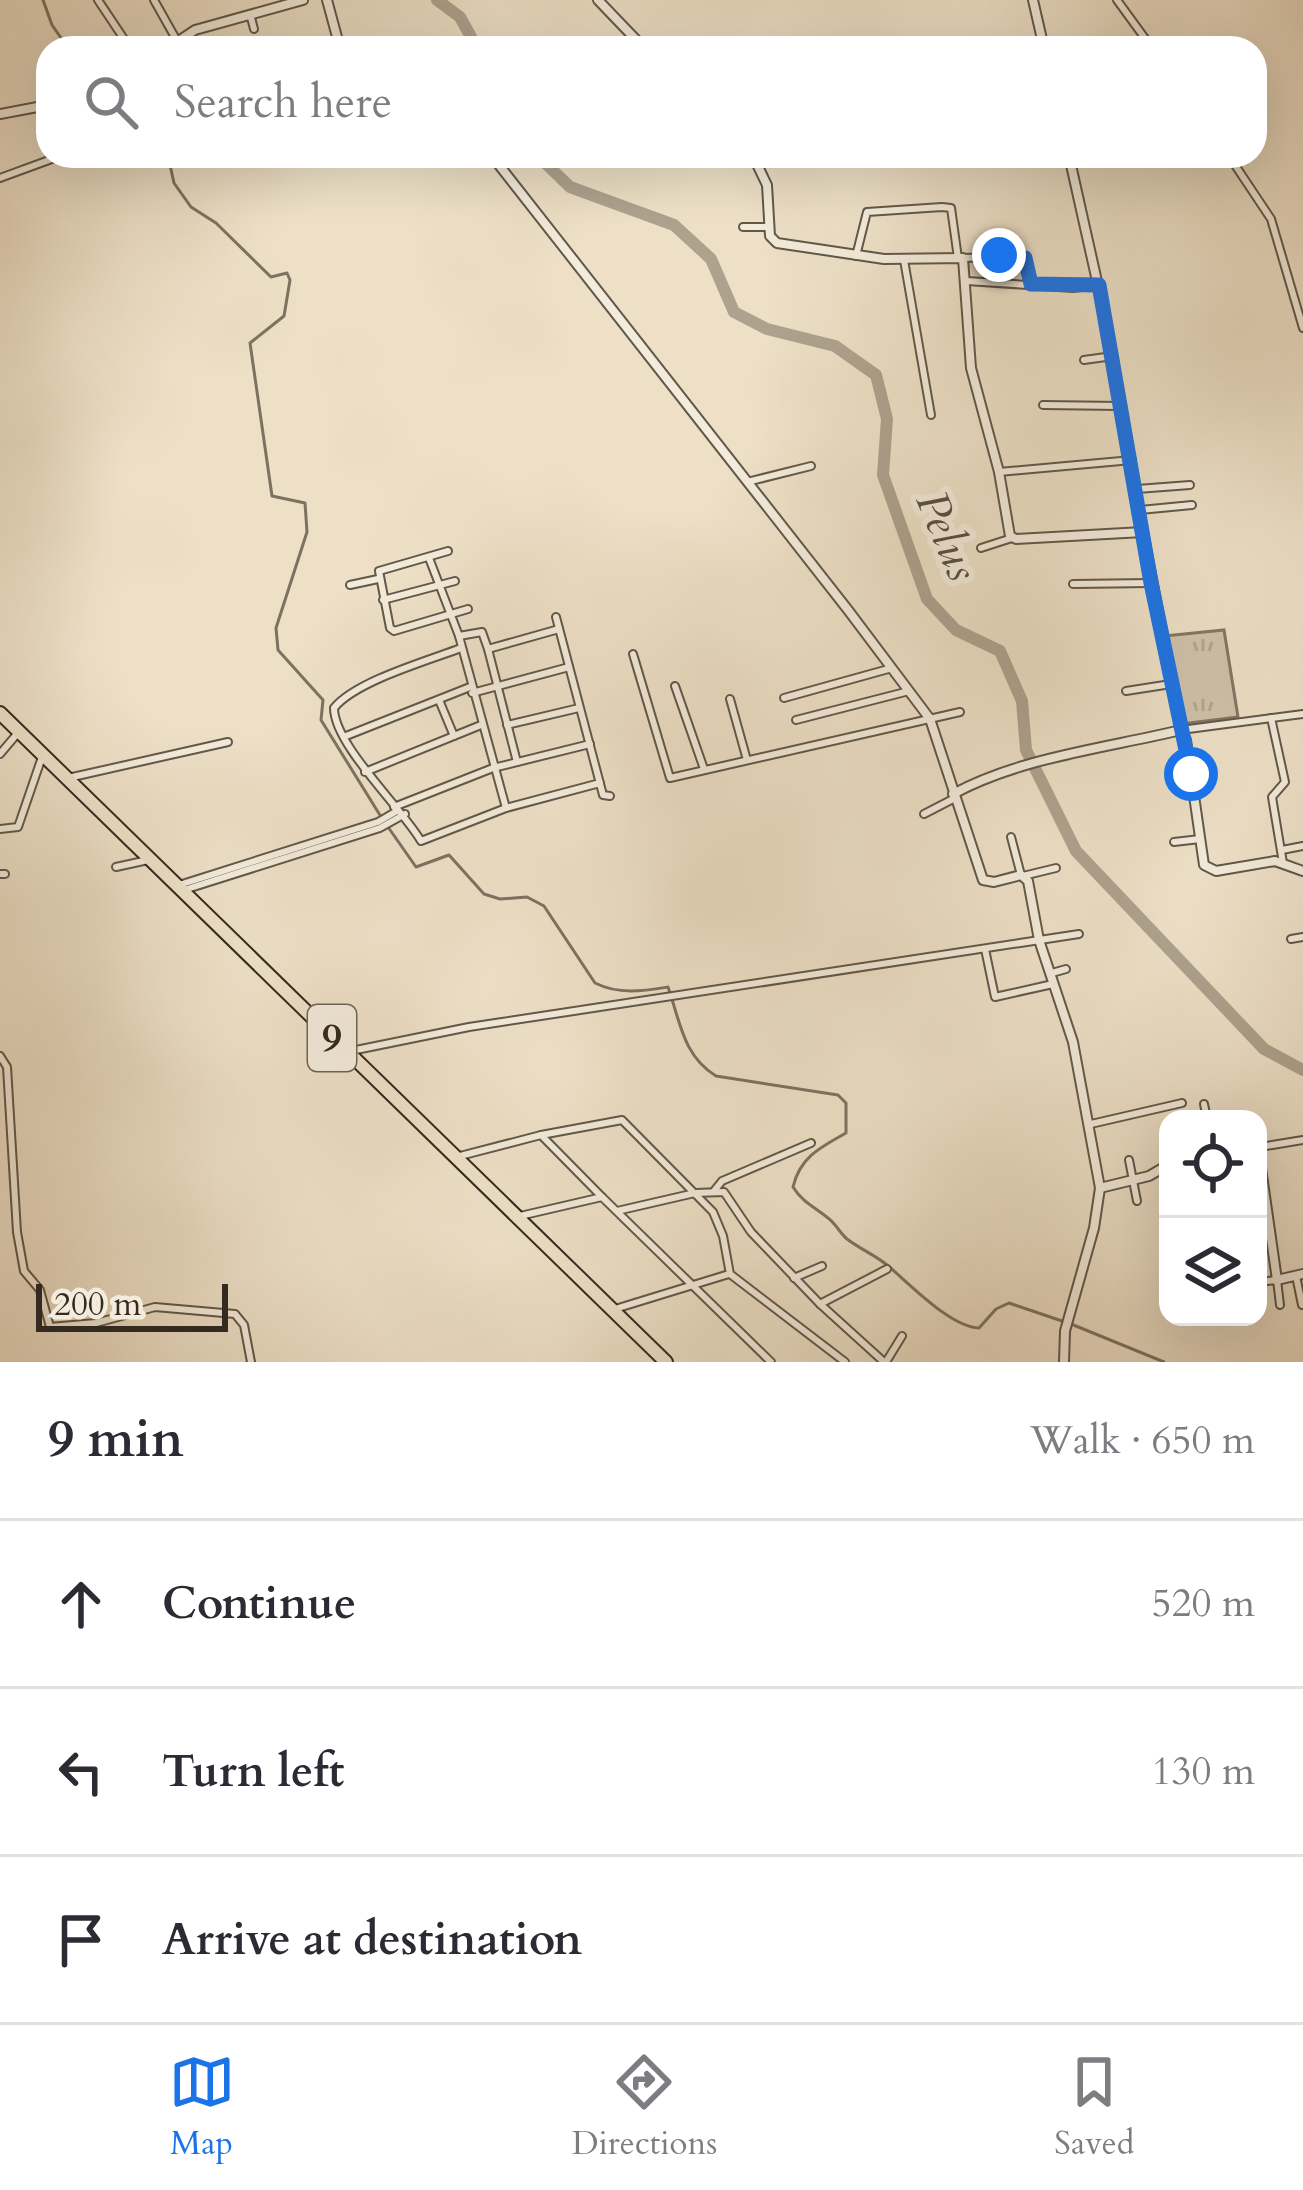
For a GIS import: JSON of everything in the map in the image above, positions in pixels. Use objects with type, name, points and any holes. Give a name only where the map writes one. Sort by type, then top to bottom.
[{"type":"highway","name":"9","points":[[0,712],[666,1362]]},
{"type":"street","points":[[98,0],[122,36]]},
{"type":"street","points":[[154,0],[170,36]]},
{"type":"street","points":[[188,36],[303,0]]},
{"type":"street","points":[[327,0],[337,36]]},
{"type":"street","points":[[598,0],[632,36]]},
{"type":"street","points":[[1033,0],[1041,36]]},
{"type":"street","points":[[1117,0],[1143,36]]},
{"type":"street","points":[[250,14],[254,29]]},
{"type":"street","points":[[0,114],[36,107]]},
{"type":"street","points":[[0,178],[36,165]]},
{"type":"street","points":[[501,168],[930,719],[983,880],[994,882],[1056,868]]},
{"type":"street","points":[[759,168],[767,185],[770,238],[780,244],[904,260],[1022,256],[1031,284]]},
{"type":"street","points":[[1072,168],[1099,285],[1151,583],[1186,740],[1204,865],[1210,870],[1267,861],[1299,870],[1303,860]]},
{"type":"street","points":[[1237,168],[1270,219],[1303,328]]},
{"type":"street","points":[[856,256],[867,212],[951,208],[967,281],[970,368],[1012,538]]},
{"type":"street","points":[[743,227],[769,227]]},
{"type":"street","points":[[904,260],[931,416]]},
{"type":"street","points":[[967,281],[1099,285]]},
{"type":"street","points":[[1084,360],[1113,356]]},
{"type":"street","points":[[1043,405],[1121,406]]},
{"type":"street","points":[[999,472],[1132,460]]},
{"type":"street","points":[[747,482],[811,466]]},
{"type":"street","points":[[1137,489],[1190,485]]},
{"type":"street","points":[[1140,510],[1192,506]]},
{"type":"street","points":[[981,548],[1012,538],[1143,532]]},
{"type":"street","points":[[448,551],[381,570],[378,579],[392,631],[469,609]]},
{"type":"street","points":[[429,558],[458,635],[506,808]]},
{"type":"street","points":[[350,585],[378,579]]},
{"type":"street","points":[[383,600],[455,581]]},
{"type":"street","points":[[1073,584],[1151,583]]},
{"type":"street","points":[[556,617],[603,795],[610,796]]},
{"type":"street","points":[[488,649],[559,629]]},
{"type":"street","points":[[458,635],[482,632],[517,762]]},
{"type":"street","points":[[461,648],[341,699],[333,714],[365,772],[426,842],[506,808],[600,783]]},
{"type":"street","points":[[633,654],[670,778],[960,712]]},
{"type":"street","points":[[346,736],[439,699],[569,667]]},
{"type":"street","points":[[784,698],[892,668]]},
{"type":"street","points":[[1126,691],[1171,684]]},
{"type":"street","points":[[675,686],[704,769]]},
{"type":"street","points":[[796,720],[908,691]]},
{"type":"street","points":[[439,699],[454,736]]},
{"type":"street","points":[[730,699],[747,760]]},
{"type":"street","points":[[507,725],[580,707]]},
{"type":"street","points":[[924,814],[954,796],[1049,761],[1181,730],[1303,714]]},
{"type":"street","points":[[1271,718],[1286,782],[1272,797],[1283,863]]},
{"type":"street","points":[[365,772],[481,725]]},
{"type":"street","points":[[0,754],[19,731]]},
{"type":"street","points":[[68,778],[228,742]]},
{"type":"street","points":[[182,888],[383,823],[399,810],[493,768],[590,744]]},
{"type":"street","points":[[0,829],[18,827],[44,754]]},
{"type":"street","points":[[1011,837],[1054,978],[1091,1124],[1100,1188],[1094,1228],[1065,1331],[1064,1362]]},
{"type":"street","points":[[1174,842],[1200,839]]},
{"type":"street","points":[[1282,850],[1303,846]]},
{"type":"street","points":[[116,867],[153,860]]},
{"type":"street","points":[[347,1052],[469,1027],[1078,934]]},
{"type":"street","points":[[1291,938],[1303,937]]},
{"type":"street","points":[[985,949],[995,997],[1054,978],[1066,969]]},
{"type":"street","points":[[0,1056],[7,1067],[17,1232],[24,1270],[40,1290],[50,1327],[96,1323],[155,1307],[235,1314],[244,1324],[251,1362]]},
{"type":"street","points":[[1091,1124],[1182,1103]]},
{"type":"street","points":[[1204,1104],[1205,1110]]},
{"type":"street","points":[[458,1157],[622,1120],[718,1222],[730,1274],[842,1361]]},
{"type":"street","points":[[541,1135],[771,1362]]},
{"type":"street","points":[[1267,1146],[1303,1140]]},
{"type":"street","points":[[714,1191],[722,1181],[811,1144]]},
{"type":"street","points":[[1129,1160],[1137,1201]]},
{"type":"street","points":[[1100,1188],[1159,1169]]},
{"type":"street","points":[[617,1211],[695,1193],[724,1192],[751,1232],[794,1278],[883,1361]]},
{"type":"street","points":[[518,1217],[602,1197]]},
{"type":"street","points":[[1267,1210],[1280,1305]]},
{"type":"street","points":[[794,1278],[822,1266]]},
{"type":"street","points":[[820,1304],[887,1269]]},
{"type":"street","points":[[612,1310],[730,1274]]},
{"type":"street","points":[[1267,1281],[1299,1275],[1302,1306]]},
{"type":"street","points":[[868,1362],[883,1361],[902,1336]]},
{"type":"green space","points":[[1224,630],[1238,717],[1181,724],[1164,636]]},
{"type":"waterway","points":[[43,0],[60,36]]},
{"type":"waterway","name":"Pelus","points":[[437,0],[460,17],[470,36]]},
{"type":"waterway","points":[[171,168],[174,183],[191,207],[216,223],[271,277],[287,273],[290,280],[284,316],[250,343],[272,496],[305,503],[307,532],[276,628],[278,650],[323,700],[321,720],[383,820]]},
{"type":"waterway","name":"Pelus","points":[[550,168],[570,187],[674,225],[711,259],[734,312],[767,329],[835,346],[876,375],[887,419],[883,475],[927,599],[956,630],[1000,651],[1022,701],[1026,750],[1076,851],[1264,1049],[1303,1070]]},
{"type":"waterway","points":[[388,827],[416,867],[449,855],[484,894],[500,899],[527,897],[544,906],[595,983],[622,991],[668,987],[689,1048],[716,1076],[838,1095],[846,1103],[846,1133],[806,1160],[793,1187],[847,1239],[882,1261],[943,1312],[979,1328],[996,1309],[1009,1303],[1062,1321]]},
{"type":"waterway","points":[[1071,1324],[1164,1362]]},
{"type":"route","points":[[999,255],[1025,258],[1031,284],[1099,285],[1151,583],[1191,774]]}]
